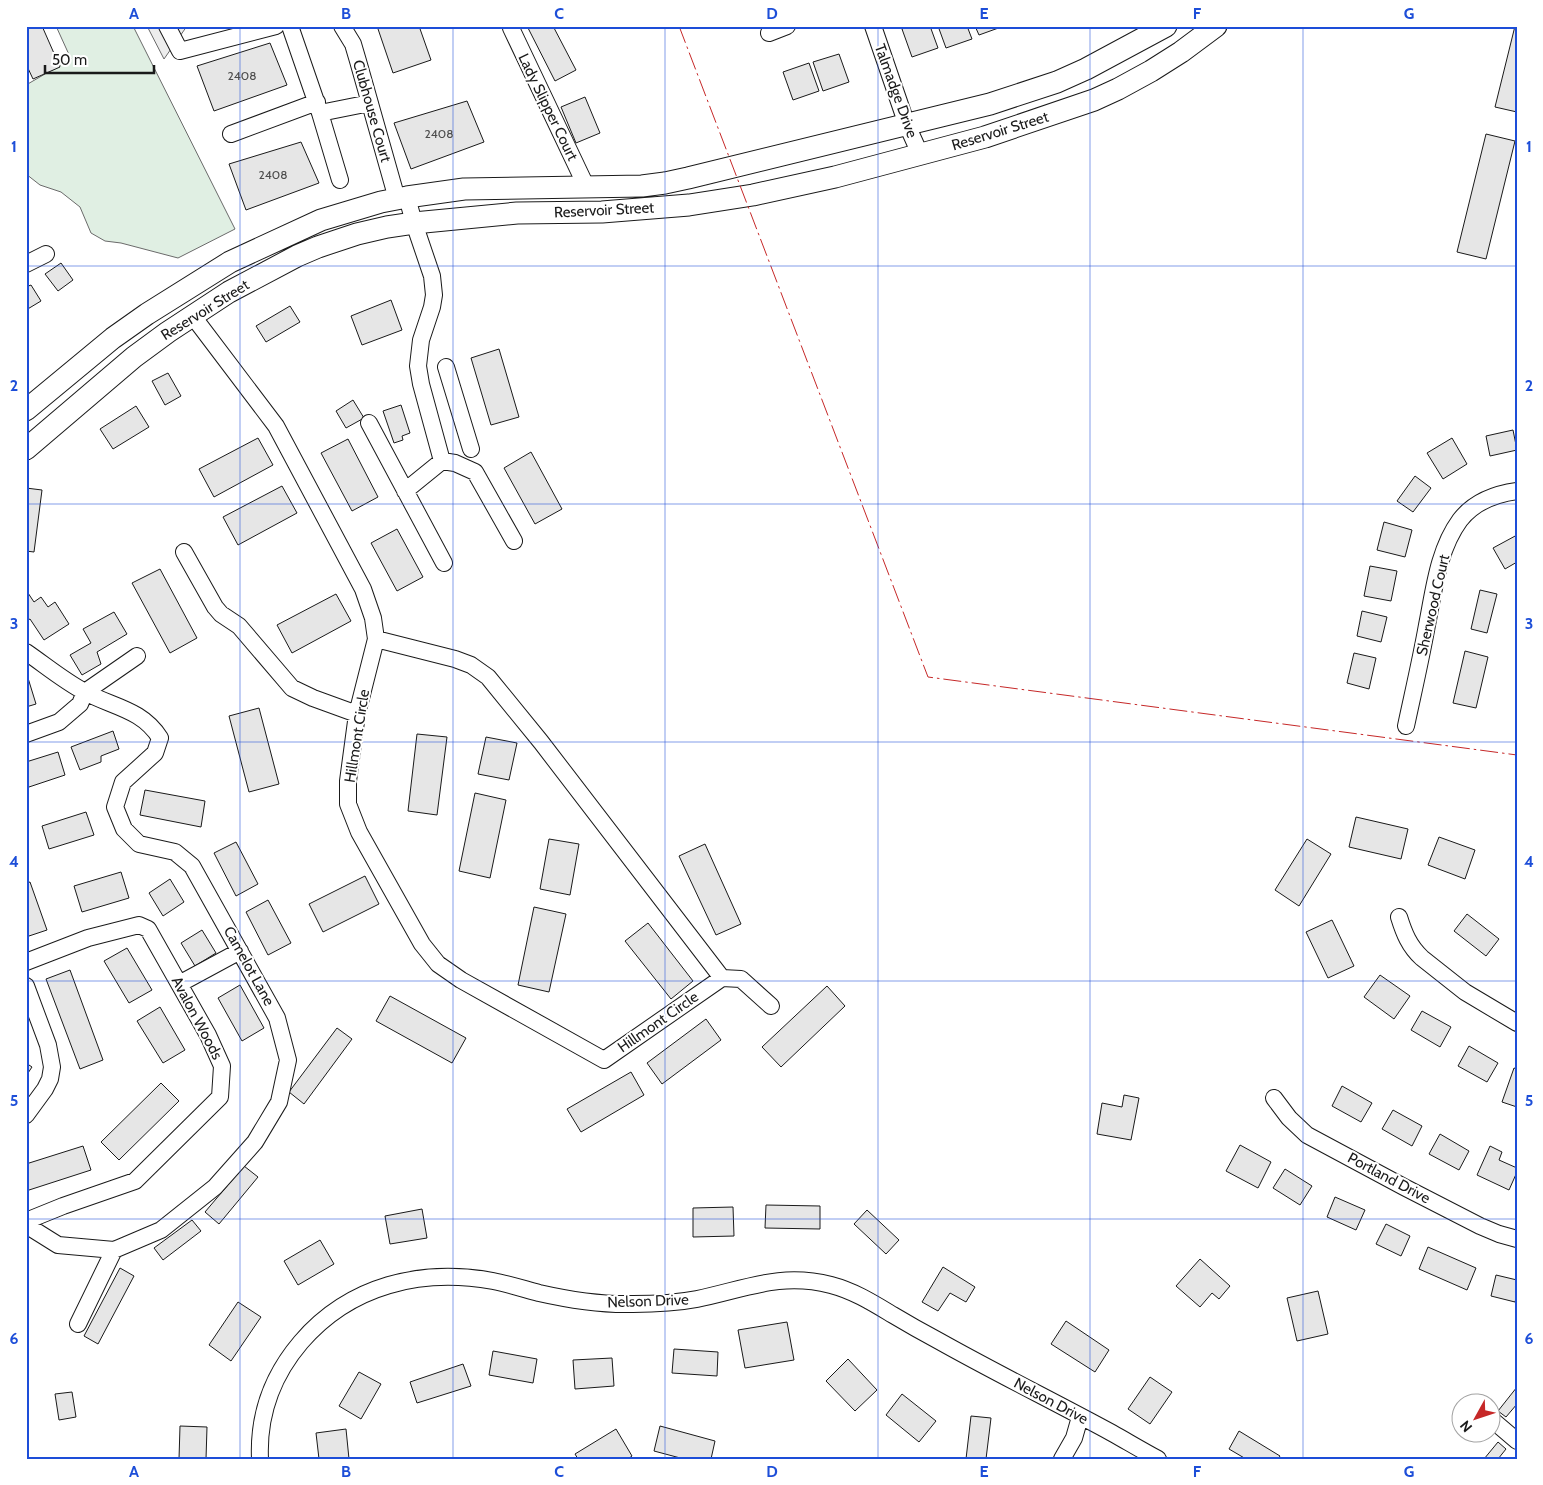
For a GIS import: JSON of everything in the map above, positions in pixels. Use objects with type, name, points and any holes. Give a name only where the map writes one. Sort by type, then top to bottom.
[{"type":"main road","name":"Reservoir Street","points":[[26,410],[113,338],[147,314],[230,262],[321,220],[343,212],[402,198],[464,189],[657,184],[712,172],[990,104],[1057,82],[1086,69],[1166,26]]},
{"type":"main road","name":"Reservoir Street","points":[[26,449],[134,357],[192,315],[229,292],[318,247],[357,234],[414,223],[517,213],[602,212],[697,204],[753,195],[835,177],[985,137],[1094,100],[1151,71],[1182,52],[1216,26]]},
{"type":"street","points":[[167,26],[180,51],[276,26]]},
{"type":"street","points":[[290,26],[319,108],[340,180]]},
{"type":"street","name":"Clubhouse Court","points":[[342,26],[353,44],[370,103],[402,198],[414,223],[432,276],[434,290],[432,307],[421,340],[418,358],[419,375],[442,461]]},
{"type":"street","points":[[769,32],[787,26]]},
{"type":"street","name":"Talmadge Drive","points":[[873,26],[907,125],[920,154]]},
{"type":"street","name":"Lady Slipper Court","points":[[511,28],[586,186]]},
{"type":"street","points":[[231,134],[319,108],[370,103]]},
{"type":"street","points":[[26,264],[46,254]]},
{"type":"street","name":"Hillmont Circle","points":[[192,315],[276,426],[363,588],[373,618],[376,639],[357,714],[348,781],[348,804],[360,832],[422,944],[438,964],[461,980],[604,1060],[722,978]]},
{"type":"street","points":[[446,367],[470,449]]},
{"type":"street","points":[[428,408],[456,402]]},
{"type":"street","points":[[369,423],[444,562]]},
{"type":"street","points":[[405,491],[442,461],[475,472],[514,541]]},
{"type":"street","name":"Sherwood Court","points":[[1406,726],[1432,595],[1438,570],[1451,536],[1461,519],[1476,506],[1490,498],[1505,493],[1517,492]]},
{"type":"street","points":[[184,552],[215,608],[240,626],[292,688],[357,714]]},
{"type":"street","points":[[376,639],[455,659],[471,665],[488,677],[541,742],[722,978],[742,979],[771,1006]]},
{"type":"street","name":"Camelot Lane","points":[[26,652],[85,692],[141,716],[154,728],[160,738],[155,753],[122,782],[115,807],[124,829],[139,844],[176,852],[192,866],[277,1018],[288,1060],[279,1102],[256,1142],[215,1187],[162,1230],[114,1250],[58,1245],[26,1226]]},
{"type":"street","points":[[26,734],[59,722],[80,704],[85,692],[137,656]]},
{"type":"street","points":[[1399,917],[1407,940],[1422,958],[1465,992],[1517,1024]]},
{"type":"street","name":"Avalon Woods","points":[[26,962],[88,938],[139,925],[148,929],[208,1035],[222,1066],[220,1097],[134,1181],[26,1220]]},
{"type":"street","points":[[180,984],[240,951]]},
{"type":"street","points":[[26,986],[48,1045],[52,1067],[50,1079],[45,1089],[26,1115]]},
{"type":"street","name":"Portland Drive","points":[[1274,1098],[1289,1118],[1307,1134],[1404,1188],[1480,1226],[1498,1234],[1517,1239]]},
{"type":"street","points":[[78,1324],[114,1250]]},
{"type":"street","name":"Nelson Drive","points":[[260,1459],[262,1422],[272,1388],[292,1352],[317,1325],[343,1306],[376,1289],[408,1280],[443,1277],[477,1279],[566,1299],[623,1304],[666,1303],[689,1300],[779,1280],[791,1279],[818,1282],[846,1290],[869,1300],[917,1329],[1158,1459]]},
{"type":"street","points":[[1062,1459],[1074,1438],[1080,1417]]},
{"type":"street","points":[[1500,1427],[1517,1441]]},
{"type":"green space","points":[[56,26],[133,26],[235,229],[178,258],[121,243],[105,241],[91,233],[80,207],[61,192],[40,185],[26,174],[26,85],[71,59]]},
{"type":"shaded area","points":[[147,26],[187,26],[164,59]]},
{"type":"building","points":[[26,26],[42,26],[60,67],[33,79],[26,64]]},
{"type":"building","points":[[377,26],[419,26],[431,60],[393,73]]},
{"type":"building","points":[[527,26],[553,26],[576,70],[555,81]]},
{"type":"building","points":[[909,26],[930,26],[938,48],[912,57],[902,29]]},
{"type":"building","points":[[938,26],[967,26],[972,39],[946,48]]},
{"type":"building","points":[[975,26],[1004,26],[979,35]]},
{"type":"building","points":[[1515,26],[1517,26],[1517,112],[1495,107]]},
{"type":"building","points":[[270,43],[287,85],[214,111],[197,66]]},
{"type":"building","points":[[839,54],[849,82],[823,91],[813,62]]},
{"type":"building","points":[[809,63],[819,91],[793,100],[783,72]]},
{"type":"building","points":[[585,97],[600,133],[576,143],[561,107]]},
{"type":"building","points":[[467,101],[484,142],[411,169],[394,123]]},
{"type":"building","points":[[1486,134],[1515,141],[1486,259],[1457,252]]},
{"type":"building","points":[[301,142],[319,183],[246,210],[229,164]]},
{"type":"building","points":[[61,263],[73,280],[58,291],[45,274]]},
{"type":"building","points":[[31,285],[41,301],[26,310],[26,287]]},
{"type":"building","points":[[391,300],[402,330],[362,345],[351,316]]},
{"type":"building","points":[[290,306],[300,322],[266,342],[256,326]]},
{"type":"building","points":[[499,349],[519,417],[491,425],[471,358]]},
{"type":"building","points":[[168,373],[181,396],[165,405],[152,381]]},
{"type":"building","points":[[353,400],[364,418],[346,428],[336,411]]},
{"type":"building","points":[[401,405],[410,433],[402,436],[403,440],[394,443],[383,411]]},
{"type":"building","points":[[136,406],[149,427],[113,449],[100,429]]},
{"type":"building","points":[[1513,430],[1517,450],[1490,456],[1486,436]]},
{"type":"building","points":[[258,438],[273,465],[214,497],[199,469]]},
{"type":"building","points":[[1452,438],[1467,464],[1443,479],[1427,453]]},
{"type":"building","points":[[348,439],[378,497],[352,511],[321,453]]},
{"type":"building","points":[[531,452],[562,509],[535,524],[504,468]]},
{"type":"building","points":[[1415,476],[1431,488],[1413,512],[1397,501]]},
{"type":"building","points":[[282,486],[297,513],[238,545],[223,517]]},
{"type":"building","points":[[26,488],[42,490],[34,552],[26,551]]},
{"type":"building","points":[[1384,522],[1412,530],[1405,557],[1377,550]]},
{"type":"building","points":[[397,529],[423,577],[397,591],[371,543]]},
{"type":"building","points":[[1517,535],[1517,562],[1505,569],[1493,548]]},
{"type":"building","points":[[1370,566],[1397,571],[1391,601],[1364,596]]},
{"type":"building","points":[[160,569],[197,638],[170,653],[132,583]]},
{"type":"building","points":[[26,590],[34,602],[41,597],[48,607],[55,602],[69,624],[44,640],[30,619],[26,621]]},
{"type":"building","points":[[1480,590],[1497,594],[1487,633],[1471,629]]},
{"type":"building","points":[[336,594],[351,621],[292,653],[277,625]]},
{"type":"building","points":[[1362,611],[1387,617],[1381,642],[1357,636]]},
{"type":"building","points":[[114,612],[127,634],[97,652],[101,664],[82,675],[70,655],[91,643],[83,629]]},
{"type":"building","points":[[1465,651],[1488,657],[1476,708],[1453,703]]},
{"type":"building","points":[[1354,653],[1376,658],[1369,689],[1347,683]]},
{"type":"building","points":[[28,678],[36,704],[26,707],[26,679]]},
{"type":"building","points":[[259,708],[279,784],[249,792],[229,716]]},
{"type":"building","points":[[113,731],[119,749],[101,756],[101,762],[80,770],[71,747]]},
{"type":"building","points":[[417,734],[447,737],[437,815],[408,811]]},
{"type":"building","points":[[486,737],[517,743],[509,780],[478,774]]},
{"type":"building","points":[[58,752],[65,775],[26,788],[26,762]]},
{"type":"building","points":[[145,790],[205,801],[201,827],[140,815]]},
{"type":"building","points":[[475,793],[506,800],[490,878],[459,871]]},
{"type":"building","points":[[86,812],[94,835],[49,849],[42,826]]},
{"type":"building","points":[[1356,817],[1408,829],[1401,859],[1349,847]]},
{"type":"building","points":[[1439,837],[1475,850],[1465,879],[1428,865]]},
{"type":"building","points":[[549,839],[579,844],[570,895],[540,889]]},
{"type":"building","points":[[1307,839],[1331,854],[1299,906],[1275,890]]},
{"type":"building","points":[[236,842],[258,884],[236,896],[214,853]]},
{"type":"building","points":[[705,844],[741,924],[716,935],[679,856]]},
{"type":"building","points":[[121,872],[129,898],[82,912],[74,886]]},
{"type":"building","points":[[365,876],[379,904],[323,932],[309,904]]},
{"type":"building","points":[[170,879],[184,902],[163,916],[149,893]]},
{"type":"building","points":[[30,882],[47,930],[26,937],[26,883]]},
{"type":"building","points":[[268,900],[291,943],[268,955],[246,912]]},
{"type":"building","points":[[534,907],[566,914],[549,992],[518,985]]},
{"type":"building","points":[[1467,914],[1499,939],[1486,956],[1454,931]]},
{"type":"building","points":[[1332,920],[1354,966],[1328,978],[1306,932]]},
{"type":"building","points":[[648,923],[693,981],[671,999],[625,941]]},
{"type":"building","points":[[202,930],[216,953],[195,966],[181,943]]},
{"type":"building","points":[[127,948],[152,990],[129,1003],[104,961]]},
{"type":"building","points":[[70,970],[103,1060],[80,1069],[46,979]]},
{"type":"building","points":[[1380,975],[1410,996],[1394,1019],[1364,997]]},
{"type":"building","points":[[240,985],[264,1028],[242,1041],[218,998]]},
{"type":"building","points":[[827,986],[845,1006],[781,1067],[762,1047]]},
{"type":"building","points":[[390,996],[466,1038],[452,1063],[376,1021]]},
{"type":"building","points":[[160,1007],[185,1050],[163,1063],[137,1021]]},
{"type":"building","points":[[1422,1011],[1451,1027],[1440,1047],[1411,1030]]},
{"type":"building","points":[[706,1019],[721,1040],[662,1084],[647,1063]]},
{"type":"building","points":[[337,1028],[352,1039],[304,1104],[289,1092]]},
{"type":"building","points":[[1469,1046],[1498,1063],[1487,1082],[1458,1066]]},
{"type":"building","points":[[26,1063],[32,1067],[26,1076]]},
{"type":"building","points":[[1514,1068],[1517,1069],[1517,1107],[1502,1102]]},
{"type":"building","points":[[631,1072],[644,1095],[581,1132],[567,1109]]},
{"type":"building","points":[[161,1083],[179,1101],[119,1160],[101,1142]]},
{"type":"building","points":[[1342,1086],[1372,1103],[1361,1122],[1332,1106]]},
{"type":"building","points":[[1124,1095],[1139,1098],[1131,1140],[1097,1134],[1102,1103],[1122,1107]]},
{"type":"building","points":[[1393,1110],[1422,1126],[1412,1146],[1382,1129]]},
{"type":"building","points":[[1440,1134],[1469,1151],[1459,1170],[1429,1154]]},
{"type":"building","points":[[1240,1145],[1271,1162],[1258,1188],[1226,1171]]},
{"type":"building","points":[[83,1146],[91,1170],[26,1191],[26,1164]]},
{"type":"building","points":[[1490,1146],[1502,1152],[1499,1160],[1517,1168],[1509,1190],[1477,1175]]},
{"type":"building","points":[[244,1166],[258,1177],[219,1224],[205,1212]]},
{"type":"building","points":[[1285,1169],[1312,1186],[1300,1205],[1273,1188]]},
{"type":"building","points":[[1335,1197],[1365,1210],[1356,1230],[1327,1217]]},
{"type":"building","points":[[766,1205],[820,1206],[820,1229],[765,1228]]},
{"type":"building","points":[[733,1207],[734,1236],[693,1237],[693,1208]]},
{"type":"building","points":[[422,1209],[427,1238],[390,1244],[385,1216]]},
{"type":"building","points":[[867,1210],[899,1240],[886,1254],[854,1224]]},
{"type":"building","points":[[192,1220],[201,1231],[163,1260],[154,1248]]},
{"type":"building","points":[[1386,1224],[1410,1236],[1401,1256],[1376,1244]]},
{"type":"building","points":[[320,1240],[334,1264],[298,1285],[284,1261]]},
{"type":"building","points":[[1428,1247],[1476,1268],[1467,1290],[1419,1269]]},
{"type":"building","points":[[1200,1259],[1230,1286],[1219,1299],[1212,1293],[1200,1307],[1176,1286]]},
{"type":"building","points":[[943,1267],[975,1287],[966,1302],[950,1293],[938,1311],[922,1302]]},
{"type":"building","points":[[120,1268],[134,1276],[98,1344],[84,1336]]},
{"type":"building","points":[[1496,1275],[1517,1280],[1515,1302],[1491,1296]]},
{"type":"building","points":[[1318,1291],[1328,1334],[1297,1341],[1287,1298]]},
{"type":"building","points":[[238,1302],[261,1317],[231,1361],[209,1345]]},
{"type":"building","points":[[1066,1321],[1109,1350],[1095,1372],[1051,1344]]},
{"type":"building","points":[[787,1322],[794,1360],[745,1368],[738,1330]]},
{"type":"building","points":[[674,1349],[718,1352],[717,1376],[672,1373]]},
{"type":"building","points":[[493,1351],[537,1359],[533,1383],[489,1375]]},
{"type":"building","points":[[612,1358],[614,1386],[575,1389],[573,1360]]},
{"type":"building","points":[[848,1359],[877,1390],[855,1411],[826,1381]]},
{"type":"building","points":[[463,1364],[471,1386],[417,1403],[410,1382]]},
{"type":"building","points":[[359,1372],[381,1384],[361,1419],[339,1406]]},
{"type":"building","points":[[1150,1377],[1172,1392],[1150,1424],[1128,1409]]},
{"type":"building","points":[[1517,1387],[1517,1404],[1506,1417],[1500,1412],[1500,1408]]},
{"type":"building","points":[[72,1392],[76,1417],[59,1420],[55,1394]]},
{"type":"building","points":[[902,1394],[936,1421],[919,1442],[886,1415]]},
{"type":"building","points":[[971,1416],[991,1418],[986,1459],[966,1459]]},
{"type":"building","points":[[180,1426],[207,1427],[206,1459],[179,1459]]},
{"type":"building","points":[[660,1426],[715,1441],[711,1459],[684,1459],[654,1451]]},
{"type":"building","points":[[346,1429],[349,1459],[319,1459],[316,1433]]},
{"type":"building","points":[[616,1429],[632,1456],[628,1459],[578,1459],[575,1454]]},
{"type":"building","points":[[1239,1431],[1280,1456],[1278,1459],[1246,1459],[1229,1449]]},
{"type":"building","points":[[1498,1442],[1506,1449],[1498,1459],[1484,1459]]},
{"type":"power","points":[[679,26],[928,677],[1517,755]]}]
